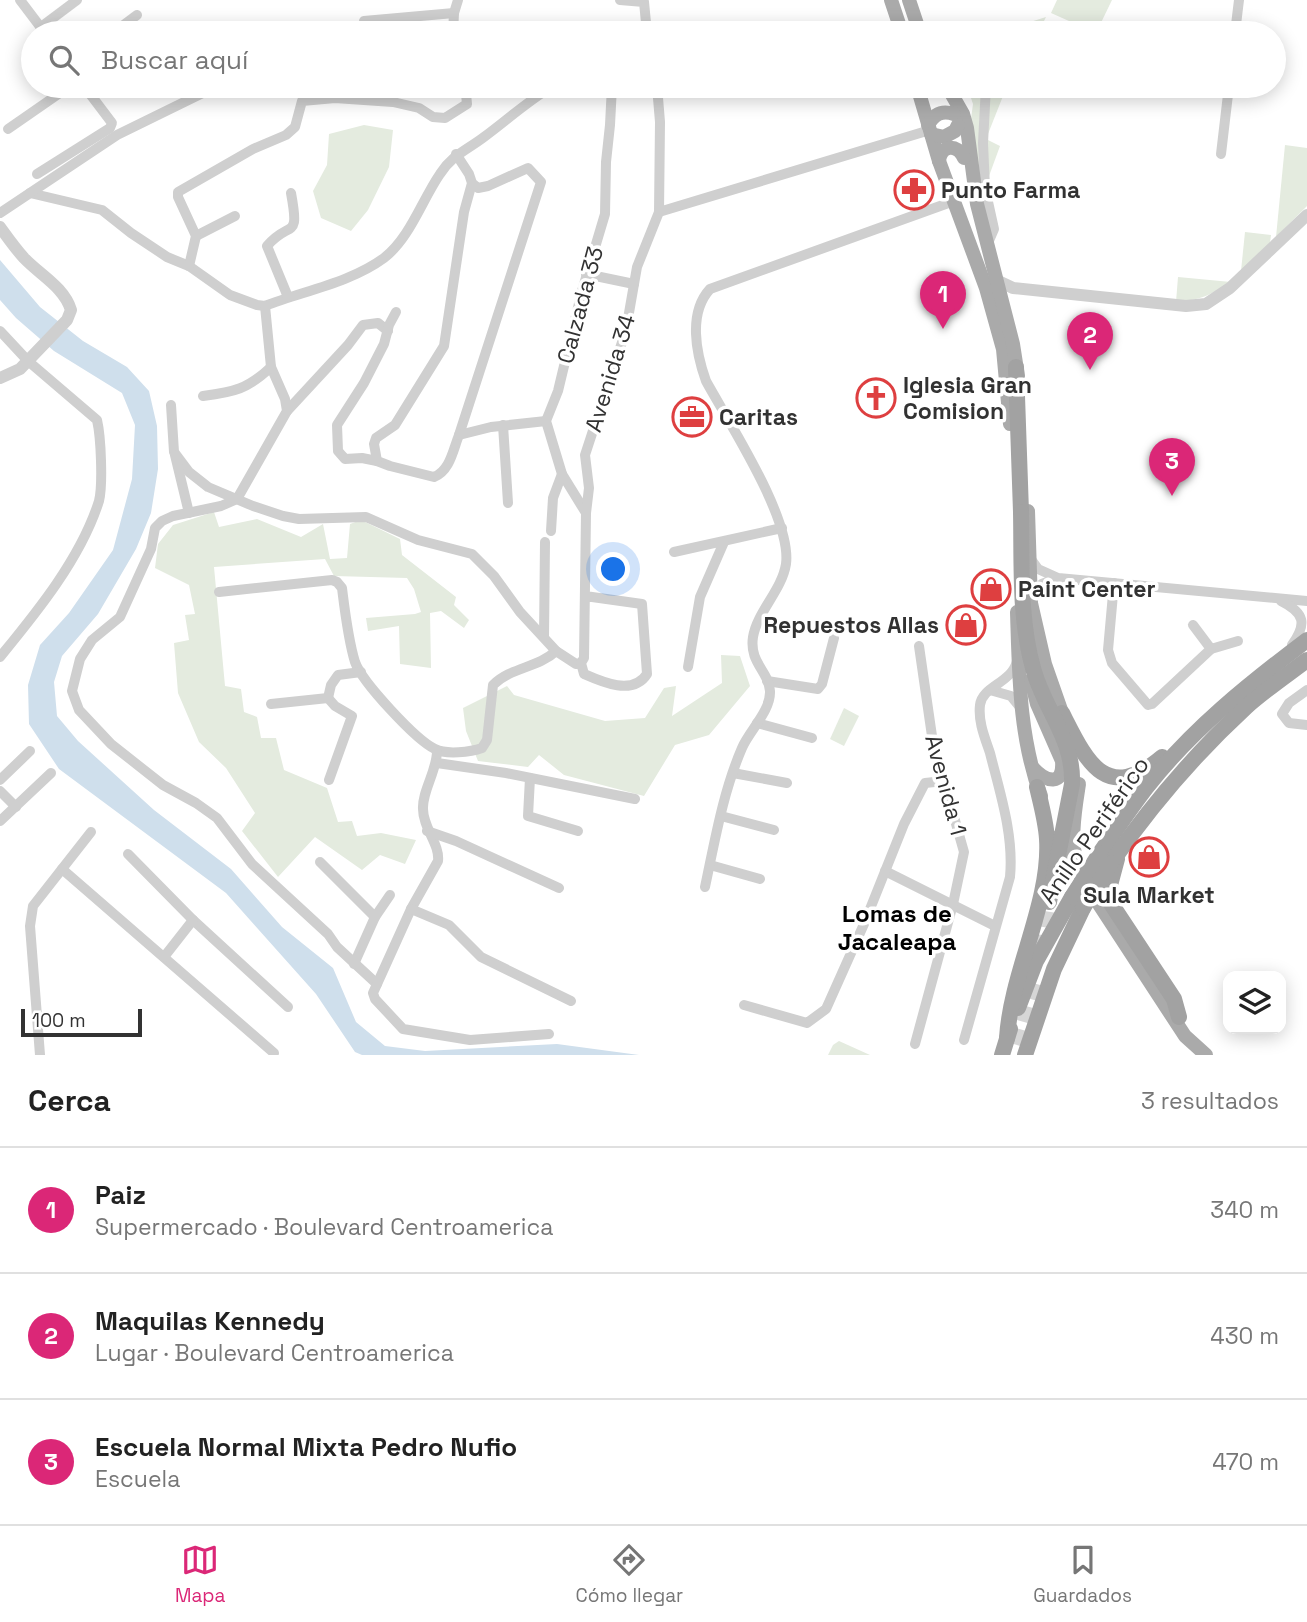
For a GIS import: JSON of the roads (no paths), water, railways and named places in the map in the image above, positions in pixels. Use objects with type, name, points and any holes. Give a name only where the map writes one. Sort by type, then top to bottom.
[{"type":"highway","points":[[1016,368],[1025,638],[1034,673],[1062,732],[1073,765],[1073,784],[1049,902]]},
{"type":"highway","name":"Anillo Periférico","points":[[1020,1050],[1036,961],[1078,902],[1147,787],[1192,736],[1254,681],[1307,640]]},
{"type":"highway","name":"Anillo Periférico","points":[[1105,858],[1121,849],[1157,803],[1248,705],[1307,660]]},
{"type":"highway","points":[[1062,713],[1089,762],[1099,772],[1110,776],[1134,776],[1147,770],[1192,736]]},
{"type":"highway","points":[[1020,1050],[1012,995],[1040,898],[1048,838],[1037,787]]},
{"type":"highway","points":[[1121,849],[1110,883],[1110,902],[1174,999],[1179,1017]]},
{"type":"highway","name":"Anillo Periférico","points":[[1020,1050],[1054,969],[1078,902]]},
{"type":"highway","name":"Anillo Periférico","points":[[1003,1055],[1020,1050]]},
{"type":"main road","points":[[891,0],[898,21]]},
{"type":"main road","points":[[910,0],[916,21]]},
{"type":"main road","points":[[921,98],[939,162],[985,288],[1005,363],[1011,430],[1020,707],[1037,787],[1052,827],[1072,863],[1185,1036],[1206,1055]]},
{"type":"main road","points":[[922,103],[933,106],[943,98]]},
{"type":"main road","points":[[948,98],[956,119],[980,241],[991,273],[1002,288]]},
{"type":"main road","points":[[952,98],[965,121],[975,194],[987,247],[1002,288],[1023,396],[1030,558],[1031,677],[1037,704],[1056,747],[1062,770],[1053,780],[1046,779],[1033,768]]},
{"type":"main road","points":[[930,130],[936,115],[942,112],[956,119]]},
{"type":"main road","points":[[930,130],[944,137],[956,131],[956,119]]},
{"type":"main road","points":[[939,162],[940,154],[946,148],[961,150],[964,158]]},
{"type":"main road","points":[[1031,600],[1045,664],[1075,750],[1079,772],[1073,844],[1076,859],[1179,1017],[1197,1041],[1215,1055]]},
{"type":"main road","points":[[1185,1036],[1189,1055]]},
{"type":"street","points":[[20,0],[36,21]]},
{"type":"street","points":[[53,21],[77,0]]},
{"type":"street","points":[[454,21],[458,0]]},
{"type":"street","points":[[621,0],[644,2],[646,21]]},
{"type":"street","points":[[1236,21],[1239,0]]},
{"type":"street","points":[[364,21],[454,13]]},
{"type":"street","points":[[129,21],[137,15]]},
{"type":"street","points":[[8,130],[53,98]]},
{"type":"street","points":[[37,174],[110,128],[112,123],[93,98]]},
{"type":"street","points":[[0,213],[117,135],[193,98]]},
{"type":"street","points":[[189,266],[196,236],[178,192],[253,149],[286,135],[295,127],[302,101],[335,98],[393,102],[419,108],[433,117],[445,118],[467,104],[466,98]]},
{"type":"street","points":[[30,193],[102,210],[167,257],[189,266],[230,295],[265,306],[337,281],[385,257],[412,221],[440,173],[456,154],[475,144],[537,98]]},
{"type":"street","name":"Calzada 33","points":[[546,421],[558,391],[586,274],[605,214],[611,98]]},
{"type":"street","name":"Avenida 34","points":[[581,663],[584,658],[586,513],[589,488],[585,455],[626,330],[637,267],[659,212],[658,98]]},
{"type":"street","points":[[985,98],[983,143],[985,188],[993,229],[987,247]]},
{"type":"street","points":[[1221,154],[1228,98]]},
{"type":"street","points":[[659,212],[930,130]]},
{"type":"street","points":[[396,312],[384,344],[364,383],[337,425],[338,451],[345,458],[377,461],[434,477],[440,475],[448,465],[459,435],[541,182],[528,168],[478,188],[472,183],[456,154]]},
{"type":"street","points":[[377,461],[374,444],[376,438],[395,425],[444,346],[464,212],[472,183]]},
{"type":"street","points":[[288,297],[267,246],[291,230],[295,219],[290,193]]},
{"type":"street","points":[[705,887],[733,773],[743,745],[768,702],[770,691],[753,654],[753,635],[783,576],[786,562],[782,528],[774,507],[706,381],[698,359],[700,300],[710,289],[954,201]]},
{"type":"street","points":[[1002,288],[1185,306],[1206,304],[1230,288],[1307,215]]},
{"type":"street","points":[[196,236],[235,216]]},
{"type":"street","points":[[0,228],[25,259],[68,302],[71,310],[67,320],[31,359],[20,369],[0,378]]},
{"type":"street","points":[[586,274],[634,284]]},
{"type":"street","points":[[265,306],[271,367],[285,399],[287,411]]},
{"type":"street","points":[[377,984],[354,964],[328,934],[252,864],[223,824],[196,803],[163,785],[111,744],[79,710],[73,696],[73,683],[80,659],[92,640],[120,617],[151,549],[155,528],[173,516],[237,499],[287,411],[363,325],[378,323],[388,331]]},
{"type":"street","points":[[0,331],[97,420],[102,486],[91,520],[70,561],[50,593],[0,656]]},
{"type":"street","points":[[203,396],[244,388],[271,367]]},
{"type":"street","points":[[171,405],[174,452],[189,513]]},
{"type":"street","points":[[459,435],[503,425],[546,421],[562,474],[586,513]]},
{"type":"street","points":[[503,425],[508,503]]},
{"type":"street","points":[[174,452],[189,472],[208,486],[268,512],[299,519],[366,517],[418,540],[472,554],[494,576],[520,612],[556,651],[576,664],[581,663],[584,674],[605,684],[630,685],[643,680],[647,674],[642,604],[585,596]]},
{"type":"street","points":[[551,531],[553,498],[562,474]]},
{"type":"street","points":[[674,552],[782,528]]},
{"type":"street","points":[[544,637],[545,542]]},
{"type":"street","points":[[688,667],[700,597],[724,542]]},
{"type":"street","points":[[1030,558],[1038,569],[1058,578],[1307,601]]},
{"type":"street","points":[[1031,600],[1042,584],[1058,578]]},
{"type":"street","points":[[219,592],[332,580],[337,582],[342,588],[356,665],[387,705],[418,738],[437,751],[473,751],[482,748],[487,740],[493,685],[501,677],[540,662],[556,651]]},
{"type":"street","points":[[1114,583],[1108,650],[1112,663],[1148,705],[1210,649],[1238,641]]},
{"type":"street","points":[[1277,663],[1300,636],[1303,626],[1300,612],[1278,599]]},
{"type":"street","points":[[1193,625],[1210,649]]},
{"type":"street","points":[[767,681],[818,689],[822,684],[834,638]]},
{"type":"street","name":"Avenida 1","points":[[915,1044],[953,904],[964,852],[933,743],[919,646]]},
{"type":"street","points":[[964,1040],[1010,877],[1012,853],[981,724],[981,700],[1015,671],[1018,657]]},
{"type":"street","points":[[328,698],[331,685],[338,675],[361,672]]},
{"type":"street","points":[[990,690],[1011,696],[1020,707]]},
{"type":"street","points":[[1307,690],[1289,703],[1282,714],[1289,723],[1307,725]]},
{"type":"street","points":[[271,704],[328,698]]},
{"type":"street","points":[[328,698],[335,706],[352,716],[329,779]]},
{"type":"street","points":[[757,723],[812,738]]},
{"type":"street","points":[[0,780],[30,751]]},
{"type":"street","points":[[437,751],[437,763],[422,807],[427,831],[439,853],[438,860],[411,909],[377,984],[373,993],[375,999],[403,1029],[470,1040],[549,1034]]},
{"type":"street","points":[[437,763],[635,799]]},
{"type":"street","points":[[0,821],[51,773]]},
{"type":"street","points":[[733,773],[787,783]]},
{"type":"street","points":[[530,778],[528,816],[578,831]]},
{"type":"street","points":[[744,1005],[807,1023],[826,1009],[925,783],[944,781]]},
{"type":"street","points":[[0,791],[16,807]]},
{"type":"street","points":[[721,816],[774,830]]},
{"type":"street","points":[[427,831],[456,841],[559,888]]},
{"type":"street","points":[[40,1055],[30,926],[33,906],[91,832]]},
{"type":"street","points":[[128,854],[193,920],[288,1007]]},
{"type":"street","points":[[320,862],[375,917]]},
{"type":"street","points":[[710,865],[760,879]]},
{"type":"street","points":[[62,869],[274,1053]]},
{"type":"street","points":[[885,871],[995,926]]},
{"type":"street","points":[[354,964],[375,917],[390,895]]},
{"type":"street","points":[[411,909],[449,925],[481,957],[571,1000]]},
{"type":"street","points":[[164,957],[193,920]]},
{"type":"water","points":[[0,260],[40,307],[83,341],[127,367],[149,391],[157,426],[158,469],[151,513],[136,549],[98,614],[62,656],[54,682],[57,716],[78,741],[154,810],[231,869],[282,927],[333,968],[356,1022],[385,1046],[425,1051],[557,1044],[639,1055],[362,1055],[355,1052],[316,994],[226,893],[59,769],[29,724],[28,685],[40,645],[69,613],[113,550],[132,479],[135,425],[122,393],[54,351],[16,318],[0,300]]},
{"type":"tunnel","points":[[1041,951],[1049,902]]},
{"type":"tunnel","points":[[1017,1045],[1036,977]]},
{"type":"place","name":"Punto Farma","points":[[914,190]]},
{"type":"place","name":"Paiz","points":[[943,329]]},
{"type":"place","name":"Maquilas Kennedy","points":[[1090,370]]},
{"type":"place","name":"Iglesia Gran Comision","points":[[876,398]]},
{"type":"place","name":"Caritas","points":[[692,417]]},
{"type":"place","name":"Escuela Normal Mixta Pedro Nufio","points":[[1172,496]]},
{"type":"place","name":"Paint Center","points":[[991,589]]},
{"type":"place","name":"Repuestos Allas","points":[[966,625]]},
{"type":"place","name":"Sula Market","points":[[1149,857]]},
{"type":"district","name":"Lomas de Jacaleapa","points":[[897,927]]}]
